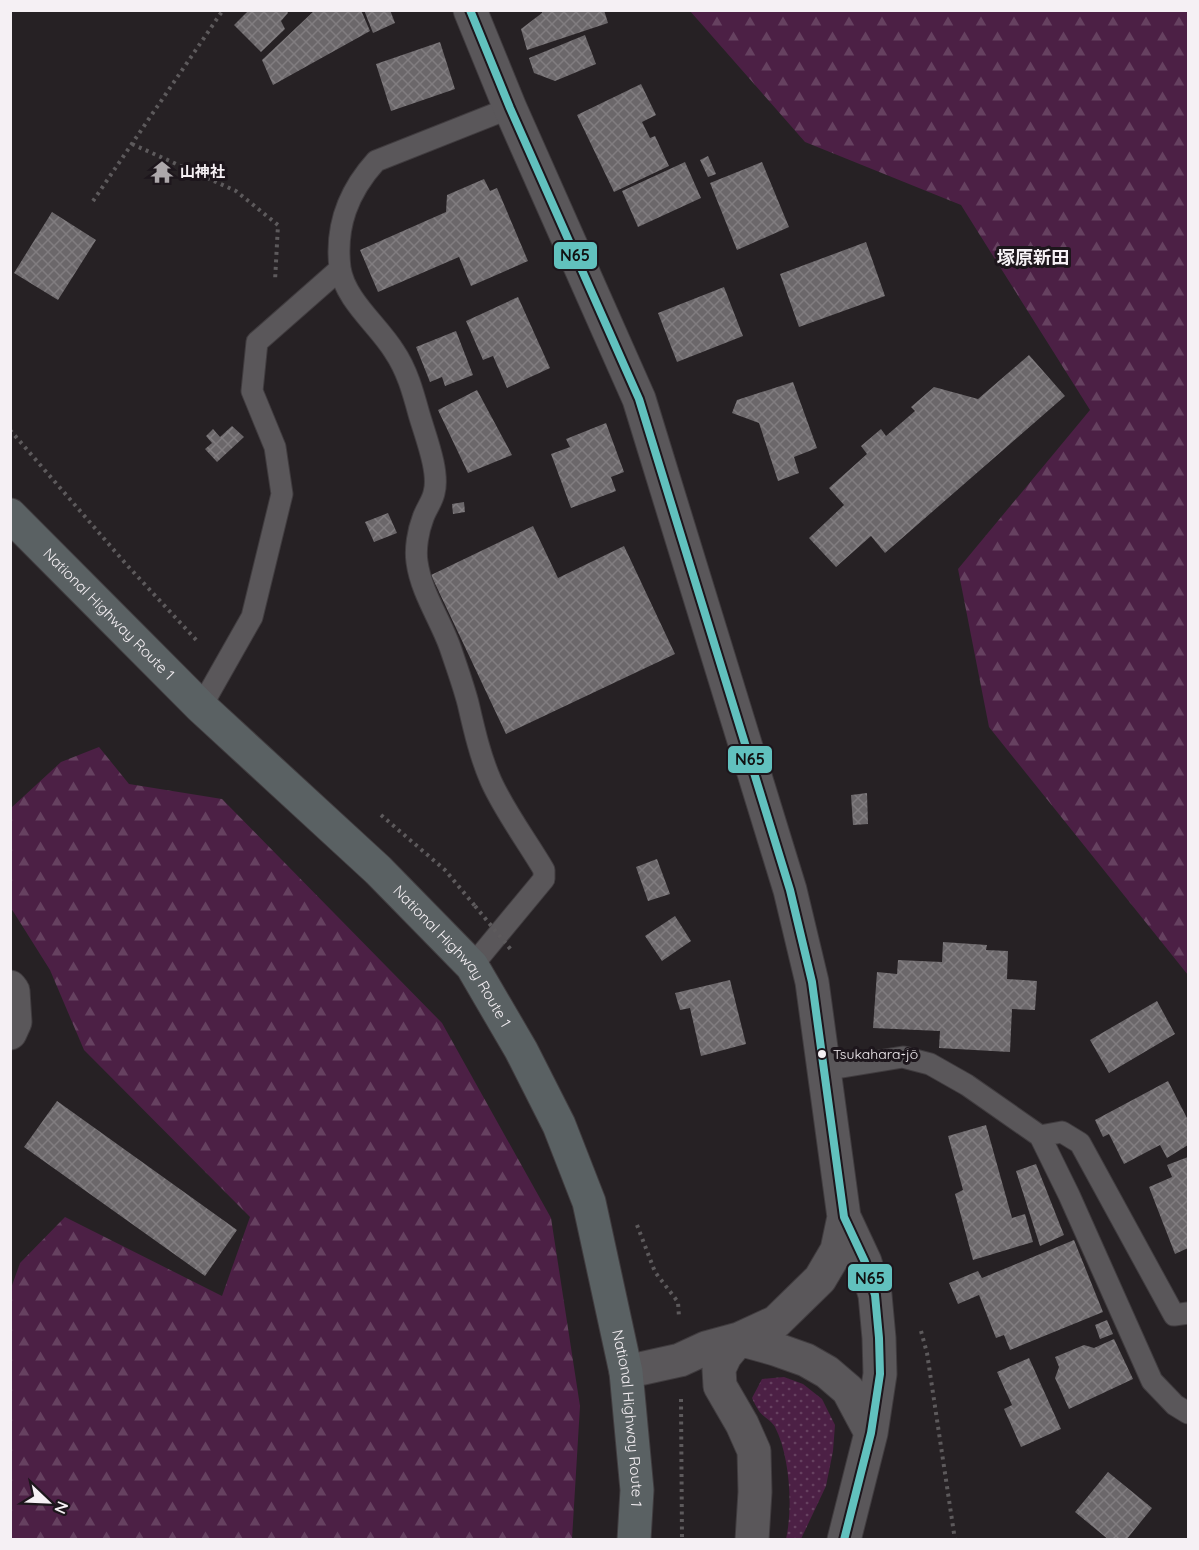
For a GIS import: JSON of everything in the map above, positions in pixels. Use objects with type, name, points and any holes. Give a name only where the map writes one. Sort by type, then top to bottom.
[{"type":"highway","name":"National Highway Route 1","points":[[10,515],[201,707],[378,870],[472,966],[521,1050],[559,1125],[589,1202],[626,1372],[637,1490],[634,1539]]},
{"type":"street","points":[[470,10],[510,108],[639,399],[790,890],[812,982],[844,1217],[865,1262],[875,1295],[880,1374],[871,1433],[844,1539]]},
{"type":"street","points":[[10,987],[13,991],[15,1022],[10,1033]]},
{"type":"street","points":[[626,1372],[680,1360],[706,1348],[739,1339],[776,1322],[820,1279],[837,1250],[844,1217]]},
{"type":"street","points":[[739,1339],[725,1356],[719,1369],[720,1386],[742,1424],[754,1451],[755,1492],[752,1539]]},
{"type":"street","points":[[739,1339],[806,1360],[827,1372],[848,1390],[871,1433]]},
{"type":"street","points":[[680,1360],[690,1369],[720,1386]]},
{"type":"lane","points":[[472,966],[544,879],[544,870],[492,782],[478,747],[467,701],[449,645],[417,562],[417,542],[422,519],[434,493],[436,478],[405,369],[394,350],[354,300],[343,281],[339,242],[341,220],[362,176],[376,161],[510,108]]},
{"type":"lane","points":[[201,707],[252,617],[282,494],[275,447],[252,391],[257,342],[340,269]]},
{"type":"lane","points":[[824,1070],[903,1057],[930,1064],[967,1085],[1040,1136],[1152,1381],[1175,1405],[1188,1413]]},
{"type":"lane","points":[[1040,1136],[1062,1132],[1080,1143],[1174,1315],[1188,1313]]},
{"type":"path","points":[[93,201],[223,10]]},
{"type":"path","points":[[132,144],[236,191],[278,225],[275,284]]},
{"type":"path","points":[[475,906],[512,951]]},
{"type":"green space","points":[[690,11],[1188,11],[1188,975],[989,727],[958,569],[1090,410],[961,205],[805,142]]},
{"type":"green space","points":[[99,747],[129,784],[222,799],[442,1023],[551,1218],[580,1406],[572,1539],[11,1539],[10,1291],[20,1263],[65,1217],[222,1296],[250,1217],[84,1050],[50,970],[11,908],[11,808],[61,762]]},
{"type":"green space","points":[[784,1377],[803,1384],[822,1399],[835,1425],[833,1451],[826,1486],[801,1539],[786,1539],[790,1498],[784,1452],[775,1427],[757,1408],[752,1398],[762,1379]]},
{"type":"building","points":[[249,10],[286,10],[288,13],[281,21],[285,29],[261,52],[234,25]]},
{"type":"building","points":[[315,10],[361,10],[370,31],[273,85],[262,60]]},
{"type":"building","points":[[364,10],[390,10],[395,23],[373,33]]},
{"type":"building","points":[[542,10],[604,10],[608,23],[527,50],[521,29],[542,13]]},
{"type":"building","points":[[585,35],[596,64],[555,81],[534,73],[529,58]]},
{"type":"building","points":[[440,42],[455,89],[391,111],[376,64]]},
{"type":"building","points":[[641,84],[656,115],[642,122],[650,138],[655,136],[669,166],[614,192],[577,115]]},
{"type":"building","points":[[708,156],[716,174],[708,177],[700,160]]},
{"type":"building","points":[[685,162],[701,198],[638,227],[622,191]]},
{"type":"building","points":[[762,162],[789,227],[737,250],[710,183]]},
{"type":"building","points":[[484,179],[490,191],[497,188],[528,261],[471,286],[459,257],[378,292],[360,250],[446,212],[447,195]]},
{"type":"building","points":[[52,212],[96,240],[58,300],[14,273]]},
{"type":"building","points":[[866,242],[885,296],[799,327],[780,274]]},
{"type":"building","points":[[724,287],[743,336],[677,362],[658,313]]},
{"type":"building","points":[[518,297],[550,368],[507,388],[493,356],[483,360],[466,321]]},
{"type":"building","points":[[456,331],[473,375],[445,386],[442,377],[430,382],[416,347]]},
{"type":"building","points":[[1029,355],[1065,396],[885,553],[871,536],[836,567],[809,538],[844,505],[829,488],[867,454],[861,446],[881,429],[886,436],[915,411],[911,407],[934,387],[978,399]]},
{"type":"building","points":[[793,382],[817,448],[794,457],[799,473],[778,481],[759,423],[732,413],[737,400]]},
{"type":"building","points":[[477,390],[512,455],[468,473],[438,410]]},
{"type":"building","points":[[606,423],[624,472],[611,477],[616,491],[571,508],[551,454],[570,447],[566,439]]},
{"type":"building","points":[[232,426],[244,437],[217,462],[205,449],[212,443],[206,436],[213,429],[220,437]]},
{"type":"building","points":[[464,502],[465,512],[453,514],[452,504]]},
{"type":"building","points":[[388,513],[397,533],[374,542],[365,522]]},
{"type":"building","points":[[533,526],[558,578],[624,546],[675,654],[506,734],[431,575]]},
{"type":"building","points":[[867,793],[868,824],[853,825],[851,795]]},
{"type":"building","points":[[657,859],[670,894],[648,901],[636,867]]},
{"type":"building","points":[[675,916],[691,941],[662,961],[645,936]]},
{"type":"building","points":[[943,942],[987,945],[986,950],[1008,951],[1007,979],[1037,981],[1035,1010],[1012,1009],[1010,1052],[939,1048],[940,1031],[873,1028],[877,972],[897,974],[898,960],[942,962]]},
{"type":"building","points":[[730,980],[746,1044],[701,1056],[690,1008],[680,1010],[675,993]]},
{"type":"building","points":[[1157,1001],[1175,1034],[1109,1073],[1090,1040]]},
{"type":"building","points":[[1168,1081],[1188,1120],[1188,1145],[1167,1158],[1160,1145],[1124,1164],[1109,1134],[1103,1137],[1095,1120]]},
{"type":"building","points":[[57,1101],[237,1230],[205,1276],[24,1147]]},
{"type":"building","points":[[986,1125],[1012,1218],[1025,1214],[1033,1242],[973,1260],[955,1194],[963,1190],[948,1136]]},
{"type":"building","points":[[1188,1157],[1188,1248],[1175,1254],[1149,1187],[1172,1177],[1167,1165]]},
{"type":"building","points":[[1036,1164],[1064,1235],[1040,1246],[1016,1171]]},
{"type":"building","points":[[1074,1240],[1103,1312],[1010,1350],[1004,1335],[996,1338],[979,1295],[958,1304],[949,1283],[978,1271],[982,1278]]},
{"type":"building","points":[[1107,1320],[1113,1334],[1100,1339],[1095,1325]]},
{"type":"building","points":[[1114,1339],[1133,1379],[1069,1409],[1055,1378],[1059,1367],[1055,1357],[1084,1345],[1094,1348]]},
{"type":"building","points":[[1029,1358],[1061,1429],[1021,1447],[1004,1409],[1012,1405],[997,1372]]},
{"type":"building","points":[[1108,1472],[1152,1508],[1126,1540],[1109,1540],[1075,1512]]},
{"type":"transit line","name":"N65","points":[[470,10],[510,108],[639,399],[790,890],[812,982],[844,1217],[865,1262],[875,1295],[879,1338],[880,1374],[871,1433],[844,1540]]},
{"type":"place","name":"山神社","points":[[162,172]]},
{"type":"place","name":"Tsukahara-jō","points":[[822,1054]]},
{"type":"district","name":"塚原新田","points":[[1033,258]]}]
